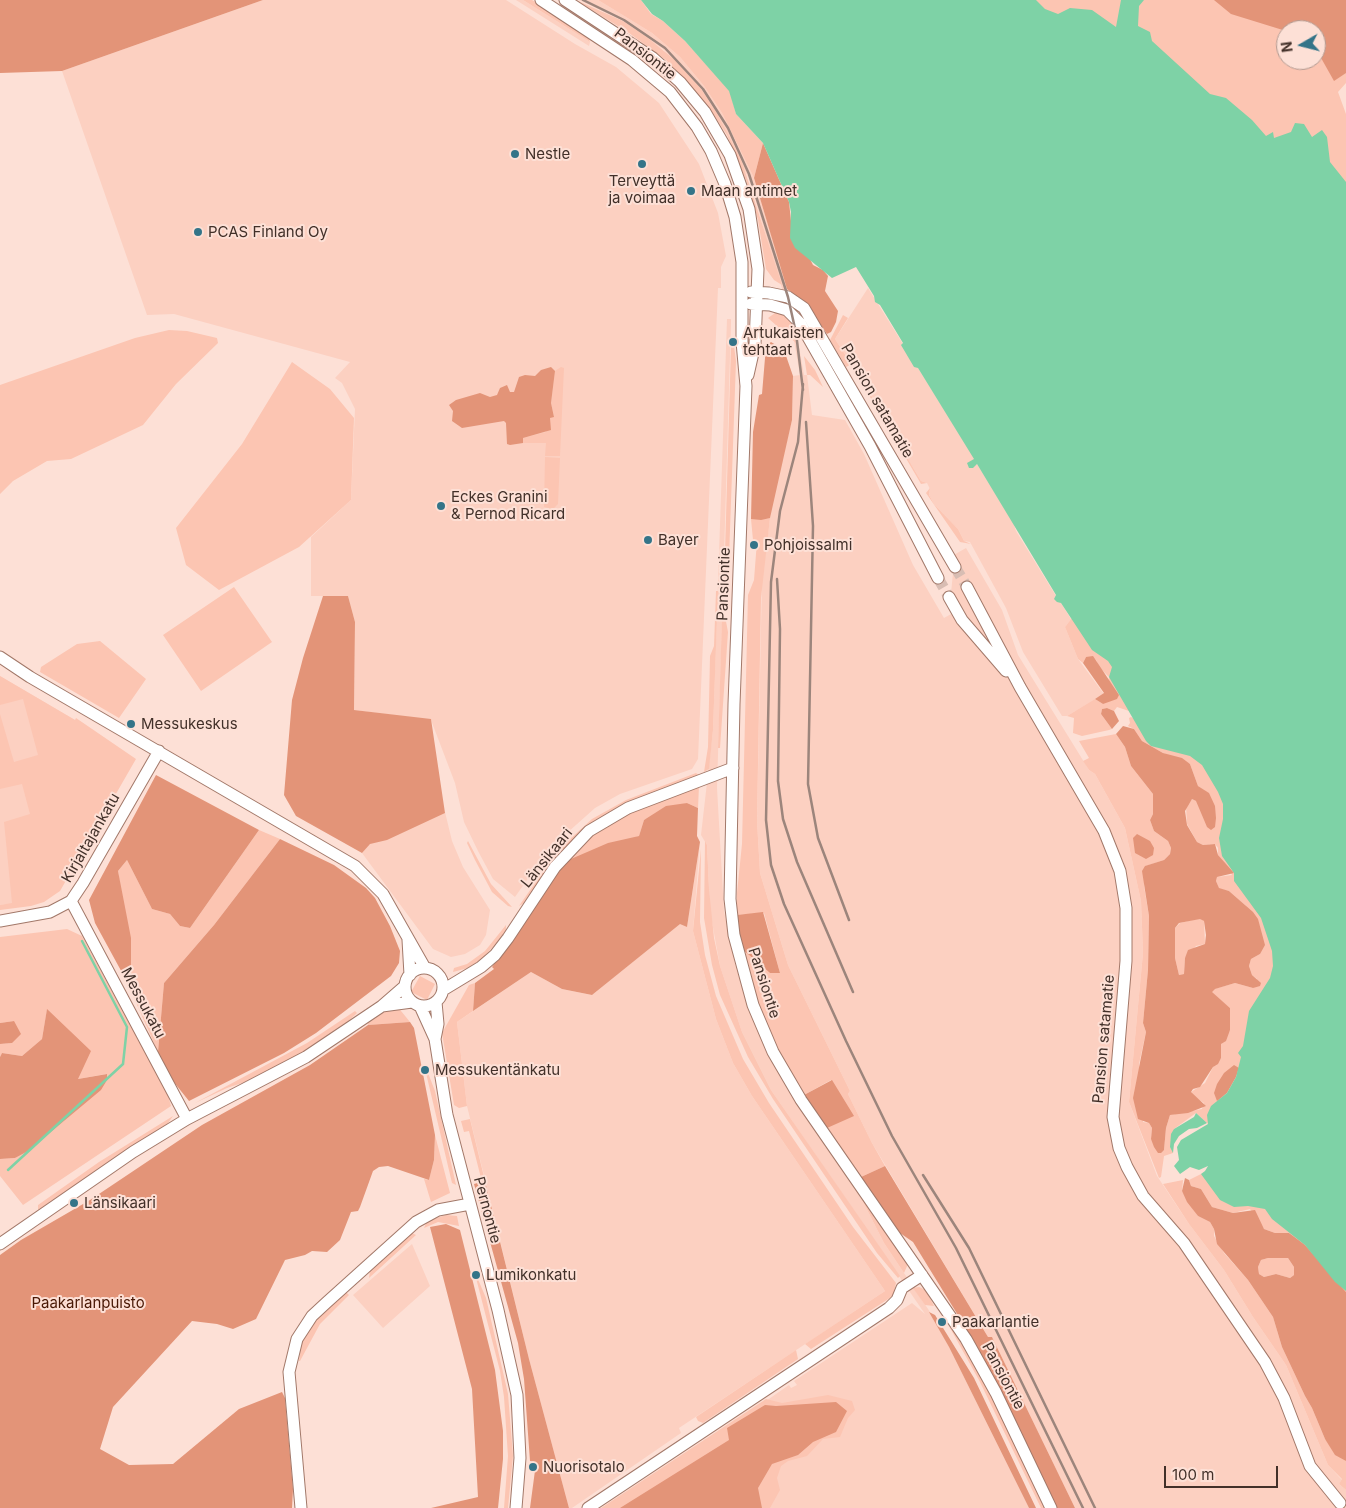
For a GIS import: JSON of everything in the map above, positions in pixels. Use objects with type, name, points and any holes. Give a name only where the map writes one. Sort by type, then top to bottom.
[{"type":"street","name":"Pansiontie","points":[[541,0],[652,75],[680,104],[697,127],[721,173],[734,212],[741,250],[742,342],[746,386],[733,768],[731,915],[738,957],[753,1005],[773,1052],[801,1100],[982,1365],[1050,1508]]},
{"type":"street","name":"Pansiontie","points":[[565,0],[665,67],[705,112],[730,155],[746,198],[755,238],[758,304],[755,344],[746,386]]},
{"type":"street","name":"Pansion satamatie","points":[[742,298],[758,292],[790,297],[798,302],[806,312],[956,567]]},
{"type":"street","name":"Pansion satamatie","points":[[742,298],[758,304],[787,310],[800,323],[870,446],[938,578]]},
{"type":"street","name":"Pansion satamatie","points":[[967,587],[1020,687],[1104,831],[1120,871],[1124,888],[1126,961],[1113,1099],[1113,1117],[1119,1148],[1135,1184],[1184,1243],[1265,1362],[1284,1398],[1310,1466],[1340,1504]]},
{"type":"street","name":"Pansion satamatie","points":[[949,598],[962,620],[1020,687]]},
{"type":"street","points":[[0,657],[354,866],[384,894],[425,968],[437,974],[464,975]]},
{"type":"street","name":"Kirjaltajankatu","points":[[0,921],[50,912],[71,901],[159,751]]},
{"type":"street","name":"Länsikaari","points":[[442,990],[464,975],[481,967],[502,947],[555,867],[589,831],[628,808],[733,768]]},
{"type":"street","name":"Messukatu","points":[[71,901],[188,1119]]},
{"type":"street","points":[[0,1244],[126,1156],[188,1119],[306,1057],[382,1006],[405,986],[410,975],[408,940]]},
{"type":"street","points":[[410,975],[417,970],[425,968]]},
{"type":"street","points":[[382,1006],[416,1004],[429,1006],[436,1002],[442,990],[441,980],[437,974]]},
{"type":"street","points":[[405,986],[407,996],[416,1004]]},
{"type":"street","name":"Pernontie","points":[[435,1039],[438,1024],[436,1002]]},
{"type":"street","name":"Pernontie","points":[[416,1004],[435,1039],[448,1115],[500,1319],[517,1395],[520,1458],[516,1508]]},
{"type":"street","points":[[301,1508],[289,1372],[297,1339],[312,1316],[416,1222],[438,1210],[470,1204]]},
{"type":"street","points":[[588,1508],[888,1308],[897,1300],[902,1288],[922,1275]]},
{"type":"shaded area","points":[[263,0],[506,0],[575,44],[616,67],[659,103],[699,164],[718,213],[726,256],[721,267],[721,288],[718,288],[698,759],[692,769],[620,794],[595,808],[548,850],[515,897],[493,879],[464,822],[455,783],[431,720],[354,710],[355,622],[348,596],[311,596],[311,537],[351,500],[355,409],[342,383],[335,378],[350,362],[174,314],[147,315],[62,71]]},
{"type":"shaded area","points":[[516,0],[523,0],[590,42],[589,46]]},
{"type":"shaded area","points":[[523,0],[532,0],[588,35],[590,42]]},
{"type":"shaded area","points":[[576,0],[625,22],[648,38],[675,60],[701,89],[718,115],[742,162],[782,285],[774,280],[766,269],[758,220],[746,180],[727,135],[708,106],[666,60],[629,33]]},
{"type":"shaded area","points":[[579,0],[598,0],[652,33],[680,57],[704,86],[722,113],[754,178],[790,297],[804,375],[807,375],[812,415],[845,420],[864,454],[913,565],[944,618],[960,609],[951,593],[953,573],[945,560],[966,548],[1002,610],[1018,655],[1089,770],[1095,774],[1125,828],[1141,901],[1143,953],[1129,1102],[1157,1176],[1189,1224],[1224,1270],[1286,1365],[1328,1465],[1342,1480],[1339,1484],[1346,1490],[1346,1508],[1075,1508],[992,1337],[988,1337],[872,1143],[848,1094],[850,1091],[788,965],[760,873],[757,821],[762,579],[772,503],[792,420],[793,376],[800,375],[789,312],[749,179],[718,115],[687,73],[664,50],[625,22]]},
{"type":"shaded area","points":[[598,0],[641,0],[651,14],[663,21],[685,41],[730,91],[736,114],[763,143],[754,178],[722,113],[704,86],[680,57],[652,33]]},
{"type":"shaded area","points":[[641,0],[1036,0],[1045,9],[1058,14],[1070,8],[1092,10],[1116,27],[1121,0],[1144,0],[1139,6],[1138,26],[1150,32],[1152,41],[1210,94],[1226,98],[1252,120],[1266,136],[1273,132],[1274,138],[1291,132],[1295,123],[1304,124],[1312,137],[1322,130],[1327,137],[1330,162],[1346,182],[1346,1291],[1335,1282],[1305,1245],[1272,1219],[1265,1209],[1248,1206],[1234,1207],[1220,1200],[1201,1174],[1208,1166],[1199,1170],[1190,1167],[1180,1174],[1174,1166],[1179,1160],[1177,1147],[1181,1140],[1208,1124],[1207,1115],[1211,1106],[1227,1093],[1236,1077],[1241,1057],[1238,1053],[1243,1046],[1249,1011],[1270,978],[1273,966],[1272,951],[1261,918],[1234,881],[1234,873],[1222,856],[1219,838],[1223,819],[1223,804],[1218,792],[1202,765],[1190,756],[1151,746],[1146,741],[1109,677],[1112,667],[1108,661],[1092,650],[1061,603],[1054,599],[1056,595],[977,464],[973,468],[969,468],[967,463],[974,459],[918,368],[914,367],[901,345],[903,343],[880,305],[875,302],[874,296],[856,267],[832,278],[795,248],[790,238],[791,212],[789,202],[763,143],[736,114],[729,91],[685,41],[663,21],[652,14]]},
{"type":"shaded area","points":[[884,0],[1346,0],[1346,83],[1338,92],[1346,114],[1346,250]]},
{"type":"shaded area","points":[[868,288],[975,459],[971,461],[974,466],[977,464],[1013,522],[1016,531],[1056,596],[1055,599],[1061,603],[1071,619],[1065,627],[1078,659],[1104,694],[1067,716],[1062,716],[1023,652],[1006,608],[970,542],[964,541],[958,529],[934,504],[929,495],[930,489],[927,483],[921,481],[867,390],[870,386],[866,380],[861,379],[835,339]]},
{"type":"shaded area","points":[[775,313],[785,315],[792,324],[796,343],[768,318]]},
{"type":"shaded area","points":[[843,315],[848,318],[835,339],[861,379],[866,380],[863,381],[859,380],[850,365],[846,367],[830,340]]},
{"type":"shaded area","points":[[727,319],[731,319],[731,323],[717,788],[724,911],[735,964],[749,1008],[772,1061],[800,1108],[858,1192],[884,1243],[932,1315],[1029,1508],[737,1508],[727,1428],[789,1385],[791,1388],[797,1385],[794,1381],[912,1303],[925,1314],[771,1090],[742,1032],[720,966],[710,911],[707,845],[701,835],[713,730]]},
{"type":"shaded area","points":[[169,330],[187,331],[217,338],[218,343],[176,384],[143,425],[71,459],[47,461],[13,481],[0,494],[0,385],[135,338]]},
{"type":"shaded area","points":[[731,346],[734,346],[736,361],[728,586],[724,586]]},
{"type":"shaded area","points":[[804,356],[815,370],[823,387],[810,375],[807,375]]},
{"type":"shaded area","points":[[292,362],[330,389],[354,418],[351,500],[299,547],[219,590],[186,565],[176,528],[242,444]]},
{"type":"shaded area","points":[[561,367],[564,368],[560,456],[545,456],[546,443],[523,443],[523,438],[546,432],[549,418],[554,416],[551,403],[555,371]]},
{"type":"shaded area","points":[[870,386],[868,391],[921,481],[927,483],[921,484],[866,390]]},
{"type":"shaded area","points":[[545,457],[560,458],[558,504],[553,509],[544,507]]},
{"type":"shaded area","points":[[930,488],[929,495],[934,504],[958,529],[964,541],[971,544],[960,542],[926,493]]},
{"type":"shaded area","points":[[770,518],[761,598],[757,821],[760,873],[788,965],[850,1091],[848,1094],[885,1166],[861,1177],[827,1128],[831,1080],[804,1095],[778,1050],[753,989],[742,949],[770,973],[780,973],[764,913],[737,915],[737,893],[742,844],[748,595],[754,580],[757,541],[753,540],[751,519]]},
{"type":"shaded area","points":[[234,587],[272,642],[201,691],[163,635]]},
{"type":"shaded area","points":[[716,591],[718,591],[713,730],[709,769],[704,772],[708,747],[710,656],[714,646]]},
{"type":"shaded area","points":[[722,616],[725,616],[728,632],[720,748],[718,748]]},
{"type":"shaded area","points":[[1071,619],[1075,619],[1104,639],[1129,711],[1117,707],[1114,711],[1107,708],[1102,709],[1101,714],[1112,729],[1082,736],[1073,733],[1074,718],[1067,716],[1095,699],[1103,704],[1109,677],[1099,667],[1096,660],[1086,657],[1083,663],[1078,659],[1065,627]]},
{"type":"shaded area","points":[[100,641],[146,679],[119,718],[40,672],[41,667],[77,644]]},
{"type":"shaded area","points":[[0,676],[75,720],[12,904],[0,905]]},
{"type":"shaded area","points":[[0,676],[75,720],[76,718],[136,759],[60,891],[44,902],[31,906],[0,910],[0,905],[12,903],[4,822],[30,814],[22,784],[0,789],[0,714],[14,762],[38,755],[23,699],[0,705]]},
{"type":"shaded area","points":[[1131,717],[1222,765],[1283,929],[1258,1033],[1208,1124],[1196,1113],[1174,1129],[1173,1153],[1164,1156],[1161,1177],[1159,1178],[1129,1102],[1143,953],[1141,901],[1125,828],[1095,774],[1089,770],[1083,761],[1089,758],[1079,741],[1116,734],[1125,747],[1131,766],[1153,794],[1153,814],[1150,820],[1154,831],[1168,841],[1171,848],[1170,854],[1164,860],[1146,866],[1144,886],[1149,916],[1148,970],[1143,1023],[1146,1032],[1139,1064],[1143,1122],[1149,1123],[1152,1128],[1151,1139],[1164,1150],[1166,1128],[1170,1115],[1202,1109],[1204,1103],[1193,1096],[1191,1092],[1205,1083],[1213,1067],[1221,1058],[1221,1044],[1230,1030],[1230,1008],[1211,992],[1214,989],[1235,983],[1253,988],[1257,979],[1252,975],[1249,966],[1251,959],[1260,954],[1246,906],[1229,891],[1219,889],[1216,881],[1217,877],[1232,875],[1218,855],[1218,848],[1215,844],[1203,845],[1197,842],[1187,824],[1186,806],[1192,799],[1196,801],[1209,794],[1198,786],[1190,764],[1163,753],[1142,741],[1134,729],[1128,726],[1130,723],[1129,718]]},
{"type":"shaded area","points":[[696,773],[699,775],[624,805],[593,823],[562,851],[524,903],[519,906],[558,850],[592,819],[626,800]]},
{"type":"shaded area","points":[[699,786],[698,808],[687,803],[644,820],[639,836],[564,862],[590,836],[623,815]]},
{"type":"shaded area","points":[[402,811],[445,812],[452,841],[463,867],[490,910],[486,935],[480,945],[465,954],[451,957],[433,949],[362,853],[380,824]]},
{"type":"shaded area","points":[[259,830],[280,839],[214,925],[164,983],[158,1052],[125,978],[131,966],[118,871],[127,860],[152,909],[170,914],[180,926],[190,928]]},
{"type":"shaded area","points":[[468,841],[491,884],[512,907],[508,906],[492,892],[467,843]]},
{"type":"shaded area","points":[[705,841],[707,845],[714,938],[720,966],[742,1032],[771,1090],[900,1276],[898,1278],[877,1253],[773,1099],[748,1057],[720,995],[712,965],[704,918]]},
{"type":"shaded area","points":[[700,842],[693,931],[716,1019],[733,1063],[752,1096],[885,1291],[679,1428],[681,1433],[572,1508],[569,1508],[529,1359],[467,1106],[457,1022],[531,972],[562,989],[592,995],[680,923],[687,927]]},
{"type":"shaded area","points":[[701,849],[700,922],[705,955],[716,996],[743,1059],[769,1103],[853,1227],[896,1283],[893,1296],[811,1349],[805,1344],[885,1291],[752,1096],[733,1063],[716,1019],[693,931]]},
{"type":"shaded area","points":[[1200,918],[1204,921],[1205,944],[1196,946],[1185,958],[1184,974],[1179,975],[1175,958],[1175,928],[1180,923]]},
{"type":"shaded area","points":[[506,925],[506,932],[482,959],[468,968],[453,972],[454,968],[467,964],[485,951]]},
{"type":"shaded area","points":[[67,929],[82,936],[167,1092],[171,1106],[23,1205],[0,1176],[0,1159],[15,1158],[107,1080],[106,1074],[78,1079],[47,1010],[42,1039],[22,1056],[2,1053],[0,1057],[0,1044],[12,1043],[14,1021],[0,1023],[0,937]]},
{"type":"shaded area","points":[[420,976],[435,984],[427,1000],[411,992]]},
{"type":"shaded area","points":[[475,983],[473,1011],[457,1022],[467,1106],[459,1108],[454,1105],[442,1033],[469,985]]},
{"type":"shaded area","points":[[397,1006],[410,1022],[368,1025],[367,1021]]},
{"type":"shaded area","points":[[355,1011],[357,1013],[339,1030],[309,1049],[257,1078],[227,1088],[195,1103],[307,1043]]},
{"type":"shaded area","points":[[426,1073],[428,1073],[435,1091],[456,1185],[452,1183]]},
{"type":"shaded area","points":[[1196,1113],[1207,1123],[1197,1128],[1189,1129],[1179,1136],[1174,1144],[1173,1153],[1170,1147],[1171,1134],[1174,1129],[1194,1117]]},
{"type":"shaded area","points":[[173,1116],[166,1126],[38,1210],[38,1205],[99,1162]]},
{"type":"shaded area","points":[[470,1119],[485,1181],[482,1182],[469,1131],[464,1132],[461,1121]]},
{"type":"shaded area","points":[[435,1135],[450,1193],[431,1202],[424,1179],[429,1180],[434,1160]]},
{"type":"shaded area","points":[[1205,1172],[1245,1186],[1346,1280],[1346,1292],[1289,1233],[1275,1233],[1264,1229],[1250,1209],[1233,1213],[1212,1207],[1201,1189],[1191,1186],[1189,1180]]},
{"type":"shaded area","points":[[1183,1180],[1182,1191],[1198,1216],[1210,1222],[1214,1229],[1214,1236],[1224,1253],[1248,1280],[1273,1317],[1282,1347],[1325,1439],[1346,1461],[1346,1490],[1339,1484],[1342,1479],[1328,1465],[1286,1365],[1224,1270],[1189,1224],[1163,1184]]},
{"type":"shaded area","points":[[858,1192],[908,1264],[904,1273],[884,1243]]},
{"type":"shaded area","points":[[446,1215],[457,1216],[459,1226],[438,1222],[424,1228],[427,1221]]},
{"type":"shaded area","points":[[412,1233],[416,1235],[369,1278],[370,1270]]},
{"type":"shaded area","points":[[412,1244],[430,1286],[383,1328],[353,1295]]},
{"type":"shaded area","points":[[1288,1258],[1294,1267],[1294,1275],[1290,1278],[1276,1274],[1264,1277],[1259,1274],[1258,1267],[1261,1260]]},
{"type":"shaded area","points":[[477,1277],[486,1298],[508,1394],[513,1456],[508,1508],[504,1508],[508,1456],[504,1397],[500,1371]]},
{"type":"shaded area","points":[[919,1287],[926,1290],[934,1306],[925,1305],[913,1288]]},
{"type":"shaded area","points":[[346,1292],[349,1295],[320,1324],[299,1361],[301,1342],[315,1321]]},
{"type":"shaded area","points":[[949,1326],[964,1344],[1046,1508],[1041,1508],[980,1382]]},
{"type":"shaded area","points":[[796,1350],[798,1359],[703,1423],[698,1421],[696,1417]]},
{"type":"shaded area","points":[[828,1395],[852,1401],[855,1410],[848,1418],[840,1437],[823,1439],[807,1456],[788,1461],[781,1466],[777,1478],[780,1490],[770,1508],[601,1508],[766,1399],[782,1403]]},
{"type":"green space","points":[[0,0],[263,0],[62,71],[0,73]]},
{"type":"green space","points":[[1214,0],[1346,0],[1346,73],[1334,81],[1326,67],[1326,20],[1276,20],[1276,28],[1231,14]]},
{"type":"green space","points":[[763,143],[789,202],[791,221],[813,265],[823,270],[828,276],[825,291],[838,311],[836,322],[831,332],[827,334],[807,304],[787,289],[754,178]]},
{"type":"green space","points":[[771,342],[784,350],[793,376],[792,420],[770,518],[761,520],[751,519],[753,432],[759,395],[762,394],[766,346]]},
{"type":"green space","points":[[551,367],[555,371],[551,403],[554,417],[550,418],[551,430],[523,438],[523,443],[510,445],[507,444],[506,423],[504,421],[462,428],[452,421],[453,411],[449,405],[456,400],[480,393],[490,397],[497,395],[500,388],[507,385],[510,392],[514,392],[519,377],[525,375],[535,376],[541,370]]},
{"type":"green space","points":[[323,596],[348,596],[355,622],[354,710],[431,719],[445,813],[387,840],[370,844],[362,853],[296,816],[284,795],[292,700]]},
{"type":"green space","points":[[1093,656],[1119,695],[1117,699],[1103,704],[1095,699],[1104,693],[1083,663],[1086,657]]},
{"type":"green space","points":[[1107,708],[1114,711],[1119,721],[1112,729],[1101,714],[1102,709]]},
{"type":"green space","points":[[1123,726],[1134,729],[1142,741],[1163,753],[1182,758],[1190,764],[1198,786],[1209,793],[1215,806],[1216,818],[1215,827],[1211,830],[1207,827],[1196,801],[1192,799],[1185,811],[1187,825],[1197,842],[1203,845],[1215,844],[1218,855],[1234,873],[1217,877],[1216,881],[1219,888],[1229,891],[1253,912],[1258,919],[1265,945],[1260,954],[1251,959],[1249,966],[1252,975],[1261,983],[1260,986],[1253,988],[1235,983],[1215,989],[1212,992],[1230,1008],[1230,1030],[1226,1041],[1221,1044],[1221,1058],[1218,1064],[1213,1067],[1200,1087],[1193,1089],[1191,1092],[1206,1106],[1188,1113],[1170,1115],[1166,1128],[1164,1150],[1161,1153],[1158,1153],[1154,1147],[1151,1139],[1152,1128],[1149,1123],[1138,1119],[1133,1098],[1146,1032],[1143,1023],[1148,970],[1149,916],[1142,871],[1145,866],[1164,860],[1170,854],[1171,848],[1168,841],[1154,831],[1150,820],[1153,814],[1153,794],[1131,766],[1125,747],[1116,734]],"holes":[[[1200,919],[1204,921],[1205,944],[1188,950],[1185,958],[1184,974],[1179,975],[1175,958],[1175,928],[1179,923]]]},
{"type":"green space","points":[[156,775],[259,830],[190,928],[180,926],[170,914],[152,909],[127,860],[118,871],[131,938],[131,966],[125,978],[95,923],[89,900]]},
{"type":"green space","points":[[687,803],[698,808],[697,836],[700,842],[687,927],[680,924],[592,995],[562,989],[531,972],[473,1011],[475,983],[494,969],[492,967],[564,862],[608,843],[639,836],[644,820],[666,806]]},
{"type":"green space","points":[[1137,834],[1150,841],[1154,848],[1153,855],[1146,859],[1135,853],[1133,838]]},
{"type":"green space","points":[[280,839],[334,865],[366,888],[375,898],[390,926],[400,951],[399,963],[391,976],[316,1033],[284,1053],[189,1101],[173,1081],[158,1052],[164,983],[214,925]]},
{"type":"green space","points":[[763,912],[780,973],[770,973],[742,949],[737,915]]},
{"type":"green space","points":[[47,1009],[91,1051],[78,1079],[107,1074],[107,1080],[101,1090],[28,1151],[15,1158],[0,1159],[0,1057],[2,1053],[22,1056],[42,1039]]},
{"type":"green space","points":[[14,1021],[21,1034],[12,1043],[0,1044],[0,1023]]},
{"type":"green space","name":"Paakarlanpuisto","points":[[410,1022],[414,1028],[435,1135],[434,1160],[429,1180],[388,1166],[379,1167],[373,1171],[360,1207],[358,1211],[351,1212],[340,1240],[327,1252],[312,1251],[305,1255],[285,1260],[256,1319],[233,1329],[217,1324],[192,1321],[113,1407],[100,1449],[129,1465],[173,1464],[239,1409],[282,1392],[285,1398],[293,1489],[292,1508],[0,1508],[0,1255],[21,1240],[90,1200],[202,1125],[310,1065],[368,1025]]},
{"type":"green space","points":[[1234,1065],[1239,1068],[1236,1077],[1227,1093],[1217,1101],[1214,1093],[1217,1084],[1224,1073]]},
{"type":"green space","points":[[832,1080],[854,1116],[827,1128],[804,1095]]},
{"type":"green space","points":[[885,1166],[988,1337],[992,1337],[1075,1508],[1056,1508],[975,1343],[913,1242],[900,1233],[861,1177]]},
{"type":"green space","points":[[1185,1178],[1189,1180],[1191,1186],[1201,1189],[1212,1207],[1233,1213],[1255,1210],[1264,1229],[1275,1233],[1289,1233],[1305,1245],[1346,1292],[1346,1461],[1335,1455],[1325,1439],[1282,1347],[1273,1317],[1248,1280],[1217,1244],[1214,1229],[1210,1222],[1198,1216],[1187,1202],[1182,1191]],"holes":[[[1288,1258],[1294,1267],[1294,1275],[1290,1278],[1276,1274],[1264,1277],[1259,1274],[1258,1267],[1261,1260]]]},
{"type":"green space","points":[[485,1181],[529,1359],[569,1508],[530,1508],[536,1463],[530,1461],[524,1379],[518,1343],[474,1184]]},
{"type":"green space","points":[[446,1224],[460,1230],[495,1370],[503,1431],[503,1459],[498,1508],[431,1508],[478,1497],[472,1389],[430,1227]]},
{"type":"green space","points":[[929,1312],[935,1315],[974,1378],[1036,1508],[1029,1508],[949,1347]]},
{"type":"green space","points":[[836,1402],[847,1411],[836,1432],[813,1442],[798,1455],[772,1464],[758,1488],[762,1508],[620,1508],[729,1440],[727,1428],[765,1405]]},
{"type":"waterway","points":[[8,1170],[123,1064],[127,1027],[82,941]]},
{"type":"tunnel","points":[[955,567],[967,587]]},
{"type":"tunnel","points":[[938,578],[949,597]]},
{"type":"railway","points":[[583,0],[624,20],[665,48],[703,89],[728,128],[749,174],[788,297],[796,333],[803,390]]},
{"type":"railway","points":[[803,384],[798,442],[780,511],[771,582],[766,820],[771,865],[784,904],[846,1041],[892,1136],[956,1248],[1083,1508]]},
{"type":"railway","points":[[806,422],[813,526],[808,784],[818,838],[849,920]]},
{"type":"railway","points":[[777,579],[780,629],[778,781],[783,819],[797,862],[853,992]]},
{"type":"railway","points":[[923,1175],[969,1248],[1095,1508]]},
{"type":"place","name":"Nestle","points":[[515,154]]},
{"type":"place","name":"Terveyttä ja voimaa","points":[[642,164]]},
{"type":"place","name":"Maan antimet","points":[[691,191]]},
{"type":"place","name":"PCAS Finland Oy","points":[[198,232]]},
{"type":"place","name":"Artukaisten tehtaat","points":[[733,342]]},
{"type":"place","name":"Eckes Granini & Pernod Ricard","points":[[441,506]]},
{"type":"place","name":"Bayer","points":[[648,540]]},
{"type":"place","name":"Pohjoissalmi","points":[[754,545]]},
{"type":"place","name":"Messukeskus","points":[[131,724]]},
{"type":"place","name":"Messukentänkatu","points":[[425,1070]]},
{"type":"place","name":"Länsikaari","points":[[74,1203]]},
{"type":"place","name":"Lumikonkatu","points":[[476,1275]]},
{"type":"place","name":"Paakarlantie","points":[[942,1322]]},
{"type":"place","name":"Nuorisotalo","points":[[533,1467]]}]
